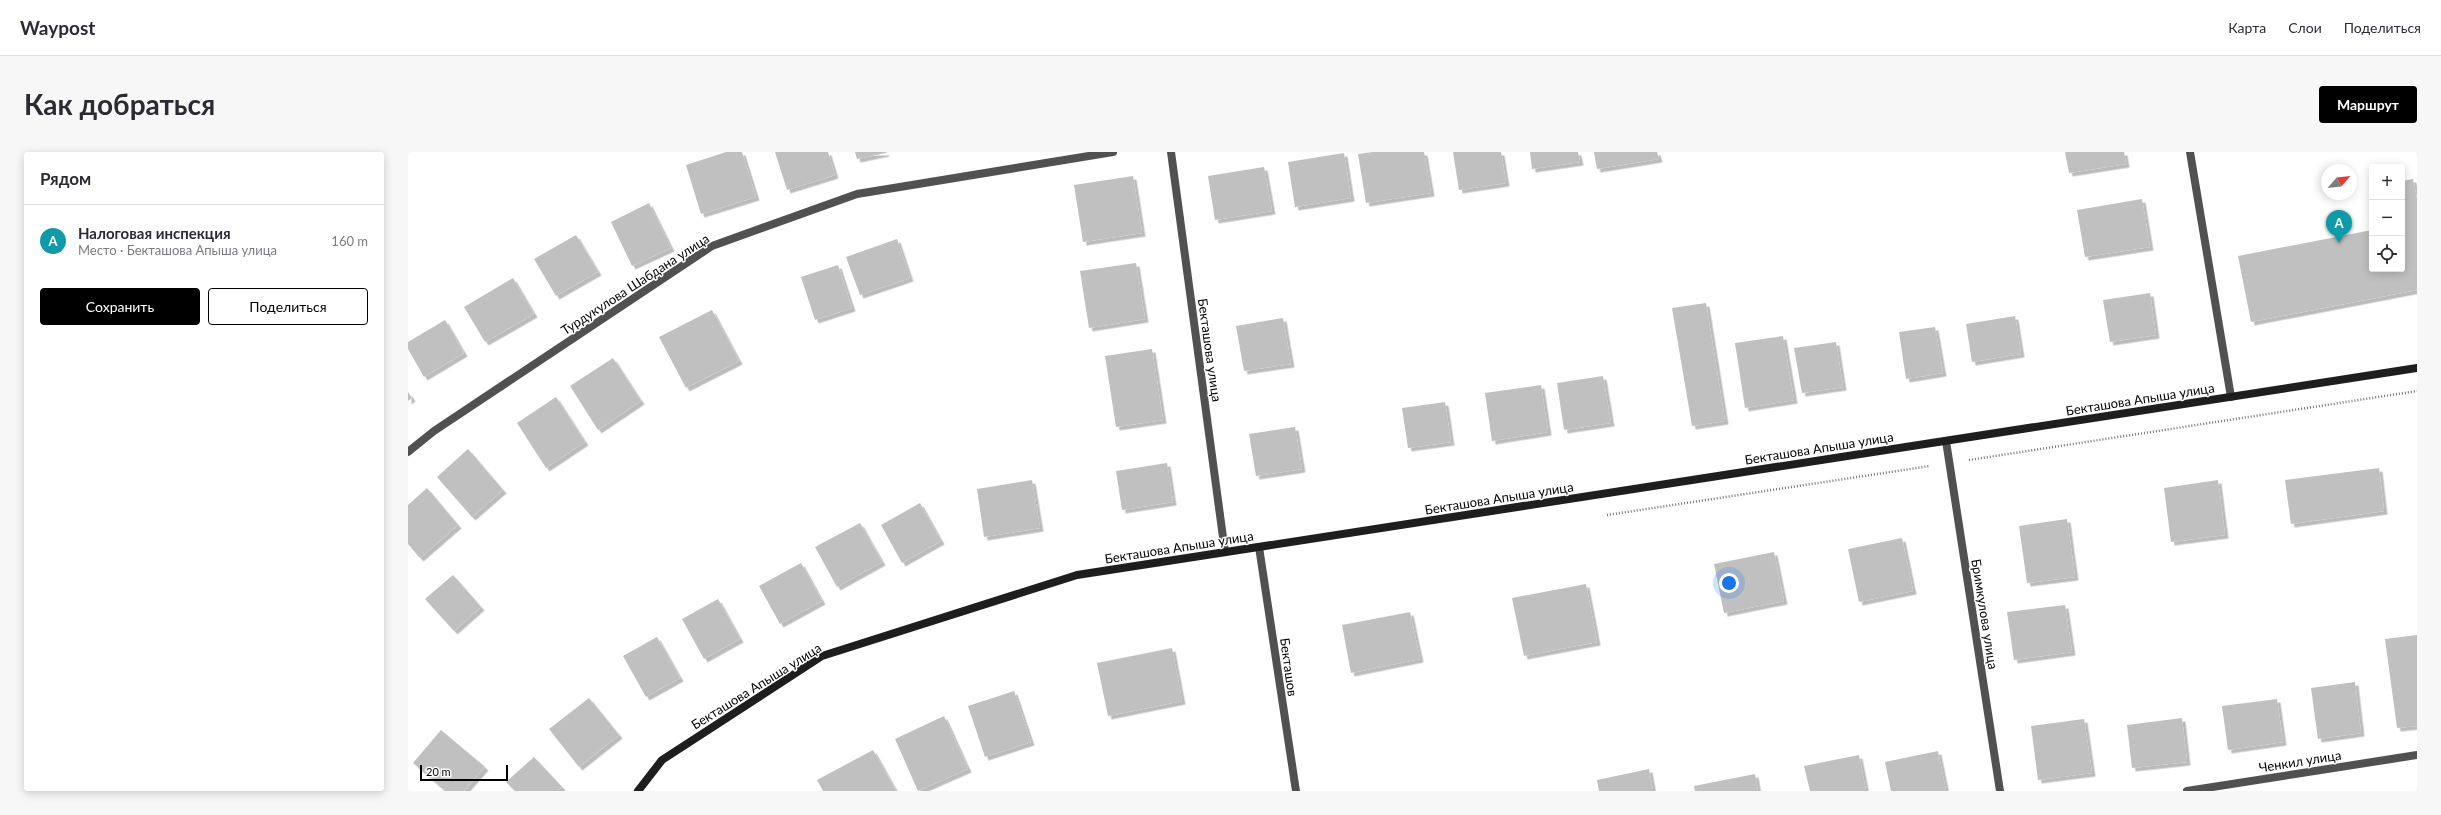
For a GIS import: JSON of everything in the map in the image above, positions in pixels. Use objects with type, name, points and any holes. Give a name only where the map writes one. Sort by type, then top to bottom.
[{"type":"street","name":"Турдукулова Шабдана улица","points":[[408,452],[434,431],[712,246],[858,194],[1113,152]]},
{"type":"street","name":"Бекташова улица","points":[[1171,152],[1225,552]]},
{"type":"street","points":[[2190,152],[2231,397]]},
{"type":"street","name":"Бекташова Апыша улица","points":[[638,791],[662,760],[822,656],[1077,575],[2417,368]]},
{"type":"street","name":"Бримкулова улица","points":[[1946,441],[2000,791]]},
{"type":"street","name":"Бекташов","points":[[1259,547],[1296,791]]},
{"type":"street","name":"Ченкил улица","points":[[2187,791],[2417,755]]},
{"type":"path","points":[[1602,516],[2417,391]]},
{"type":"building","points":[[726,152],[742,152],[756,197],[701,214],[686,165]]},
{"type":"building","points":[[775,152],[828,152],[835,175],[787,190]]},
{"type":"building","points":[[855,152],[886,152],[886,153],[857,159]]},
{"type":"building","points":[[1373,152],[1424,152],[1431,193],[1366,203],[1358,154]]},
{"type":"building","points":[[1453,152],[1501,152],[1506,183],[1459,190]]},
{"type":"building","points":[[1530,152],[1578,152],[1580,162],[1532,169]]},
{"type":"building","points":[[1594,152],[1657,152],[1659,159],[1597,169]]},
{"type":"building","points":[[2065,152],[2124,152],[2126,164],[2069,173]]},
{"type":"building","points":[[1344,153],[1351,198],[1295,207],[1288,162]]},
{"type":"building","points":[[1264,167],[1272,211],[1215,220],[1208,176]]},
{"type":"building","points":[[1133,176],[1142,233],[1083,242],[1074,185]]},
{"type":"building","points":[[2413,179],[2417,199],[2417,290],[2251,322],[2238,256],[2369,231],[2369,272],[2405,272],[2405,180]]},
{"type":"building","points":[[2142,199],[2150,247],[2085,257],[2077,210]]},
{"type":"building","points":[[649,203],[671,248],[632,266],[611,222]]},
{"type":"building","points":[[576,235],[598,272],[556,296],[534,259]]},
{"type":"building","points":[[897,239],[910,278],[860,295],[846,257]]},
{"type":"building","points":[[1136,263],[1145,319],[1089,328],[1080,271]]},
{"type":"building","points":[[838,265],[852,308],[815,320],[801,277]]},
{"type":"building","points":[[513,278],[534,314],[485,342],[464,307]]},
{"type":"building","points":[[2150,293],[2156,335],[2110,342],[2103,300]]},
{"type":"building","points":[[1706,303],[1725,421],[1692,426],[1672,308]]},
{"type":"building","points":[[712,310],[739,361],[686,388],[659,337]]},
{"type":"building","points":[[2015,316],[2021,354],[1972,362],[1966,324]]},
{"type":"building","points":[[1283,318],[1291,364],[1244,371],[1236,326]]},
{"type":"building","points":[[445,320],[464,353],[424,377],[408,349],[408,342]]},
{"type":"building","points":[[1935,327],[1943,373],[1906,379],[1899,332]]},
{"type":"building","points":[[1783,336],[1794,400],[1745,408],[1735,343]]},
{"type":"building","points":[[1836,342],[1843,387],[1802,393],[1794,348]]},
{"type":"building","points":[[1152,349],[1163,420],[1116,427],[1105,356]]},
{"type":"building","points":[[613,358],[641,401],[598,430],[570,386]]},
{"type":"building","points":[[1603,376],[1611,423],[1564,430],[1557,383]]},
{"type":"building","points":[[1541,385],[1548,432],[1492,441],[1485,393]]},
{"type":"building","points":[[408,392],[412,398],[408,401]]},
{"type":"building","points":[[556,397],[585,442],[546,468],[517,423]]},
{"type":"building","points":[[1445,402],[1451,442],[1408,448],[1402,408]]},
{"type":"building","points":[[1295,427],[1302,469],[1256,476],[1249,434]]},
{"type":"building","points":[[468,449],[503,490],[472,517],[437,477]]},
{"type":"building","points":[[1167,463],[1173,502],[1122,510],[1116,471]]},
{"type":"building","points":[[2379,468],[2384,511],[2291,524],[2285,480]]},
{"type":"building","points":[[1032,480],[1040,528],[984,537],[977,489]]},
{"type":"building","points":[[2218,480],[2225,535],[2171,542],[2164,488]]},
{"type":"building","points":[[427,488],[458,525],[420,558],[408,544],[408,505]]},
{"type":"building","points":[[920,503],[941,541],[902,563],[881,525]]},
{"type":"building","points":[[2067,519],[2075,577],[2027,583],[2019,526]]},
{"type":"building","points":[[860,523],[882,562],[837,587],[815,547]]},
{"type":"building","points":[[1902,538],[1913,591],[1859,602],[1848,549]]},
{"type":"building","points":[[1774,552],[1784,601],[1724,613],[1714,564]]},
{"type":"building","points":[[801,563],[822,601],[780,624],[759,586]]},
{"type":"building","points":[[453,575],[481,607],[454,631],[425,599]]},
{"type":"building","points":[[1586,584],[1597,642],[1524,656],[1512,598]]},
{"type":"building","points":[[718,599],[740,639],[704,659],[682,619]]},
{"type":"building","points":[[2065,605],[2072,652],[2014,660],[2007,612]]},
{"type":"building","points":[[1410,612],[1420,659],[1351,673],[1342,625]]},
{"type":"building","points":[[2417,635],[2417,726],[2397,728],[2385,639]]},
{"type":"building","points":[[657,637],[680,678],[646,697],[623,656]]},
{"type":"building","points":[[1172,648],[1182,701],[1108,716],[1097,663]]},
{"type":"building","points":[[2355,682],[2361,733],[2318,739],[2311,688]]},
{"type":"building","points":[[1014,691],[1031,742],[985,757],[968,706]]},
{"type":"building","points":[[589,698],[619,735],[579,767],[549,729]]},
{"type":"building","points":[[2277,699],[2283,742],[2228,750],[2222,706]]},
{"type":"building","points":[[944,716],[968,769],[918,791],[895,739]]},
{"type":"building","points":[[2182,718],[2187,762],[2132,768],[2127,725]]},
{"type":"building","points":[[2084,719],[2092,773],[2038,780],[2031,726]]},
{"type":"building","points":[[441,730],[485,767],[464,791],[445,791],[413,763]]},
{"type":"building","points":[[873,750],[896,791],[823,791],[817,780]]},
{"type":"building","points":[[1938,751],[1946,791],[1891,791],[1885,762]]},
{"type":"building","points":[[1859,755],[1866,791],[1810,791],[1804,766]]},
{"type":"building","points":[[534,757],[562,787],[557,791],[515,791],[506,782]]},
{"type":"building","points":[[1649,769],[1653,791],[1599,791],[1597,780]]},
{"type":"building","points":[[1755,774],[1758,791],[1695,791],[1694,786]]},
{"type":"place","name":"Налоговая инспекция","points":[[2339,243]]}]
